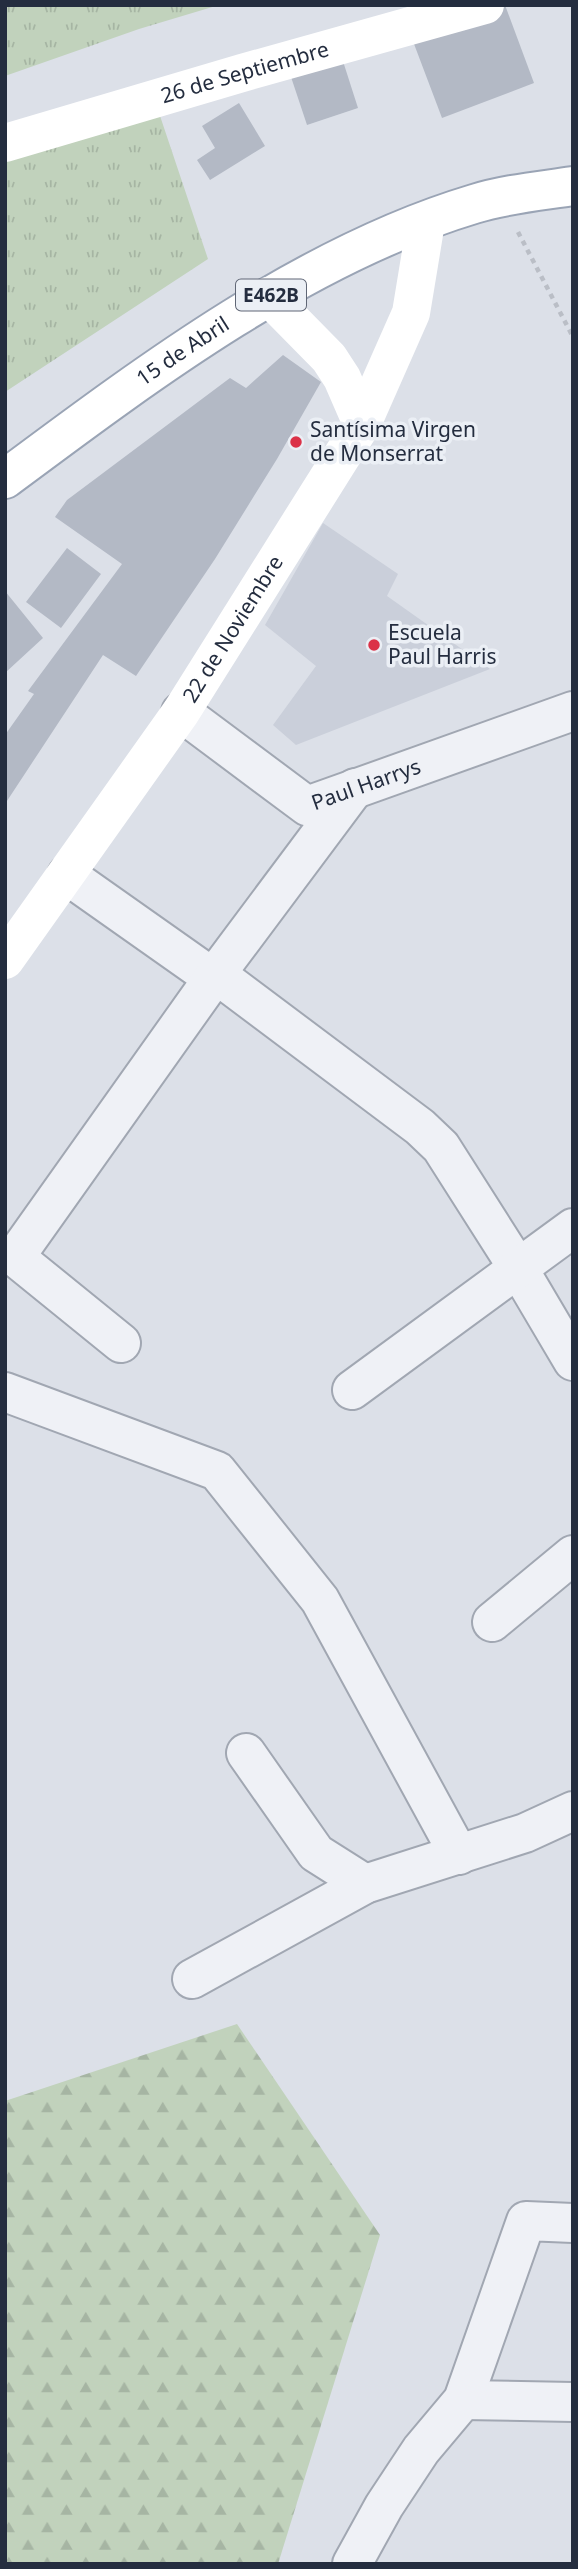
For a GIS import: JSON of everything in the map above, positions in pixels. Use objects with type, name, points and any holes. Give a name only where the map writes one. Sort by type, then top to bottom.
[{"type":"street","name":"26 de Septiembre","points":[[5,143],[485,5]]},
{"type":"street","name":"15 de Abril","points":[[5,479],[167,362],[268,296],[389,234],[474,204],[573,186]]},
{"type":"street","name":"22 de Noviembre","points":[[5,960],[181,712],[362,424],[411,313],[426,222]]},
{"type":"street","points":[[268,296],[329,358],[342,378],[362,424]]},
{"type":"street","name":"Paul Harrys","points":[[181,712],[307,806],[573,711]]},
{"type":"street","points":[[121,1343],[15,1256],[215,976],[355,788]]},
{"type":"street","points":[[67,874],[215,976],[420,1127],[441,1147],[573,1361]]},
{"type":"street","points":[[352,1390],[573,1228]]},
{"type":"street","points":[[5,1392],[217,1471],[320,1600],[459,1855]]},
{"type":"street","points":[[492,1622],[573,1555]]},
{"type":"street","points":[[246,1753],[316,1853],[365,1884]]},
{"type":"street","points":[[192,1979],[365,1884],[525,1833],[573,1811]]},
{"type":"street","points":[[352,2564],[384,2506],[421,2450],[463,2400],[526,2221],[573,2222]]},
{"type":"street","points":[[463,2400],[573,2402]]},
{"type":"path","points":[[500,198],[573,337]]},
{"type":"shaded area","name":"Escuela Paul Harris","points":[[323,523],[398,574],[387,596],[490,669],[296,745],[273,725],[316,666],[265,625]]},
{"type":"green space","points":[[5,5],[219,5],[139,29],[5,76]]},
{"type":"green space","points":[[151,89],[208,259],[5,392],[5,132]]},
{"type":"green space","points":[[237,2024],[380,2235],[278,2564],[5,2564],[5,2101]]},
{"type":"building","points":[[492,5],[505,5],[534,83],[442,118],[411,36]]},
{"type":"building","points":[[341,55],[358,108],[307,125],[289,71]]},
{"type":"building","points":[[239,103],[265,146],[210,180],[197,160],[215,148],[202,126]]},
{"type":"building","points":[[283,355],[321,382],[277,459],[215,559],[136,676],[103,655],[5,804],[5,735],[34,694],[28,691],[122,564],[55,517],[67,500],[230,378],[246,388]]},
{"type":"building","points":[[67,548],[101,574],[61,628],[26,602]]},
{"type":"building","points":[[5,591],[43,638],[5,673]]},
{"type":"place","name":"Santísima Virgen de Monserrat","points":[[296,442]]},
{"type":"place","name":"Escuela Paul Harris","points":[[374,645]]}]
